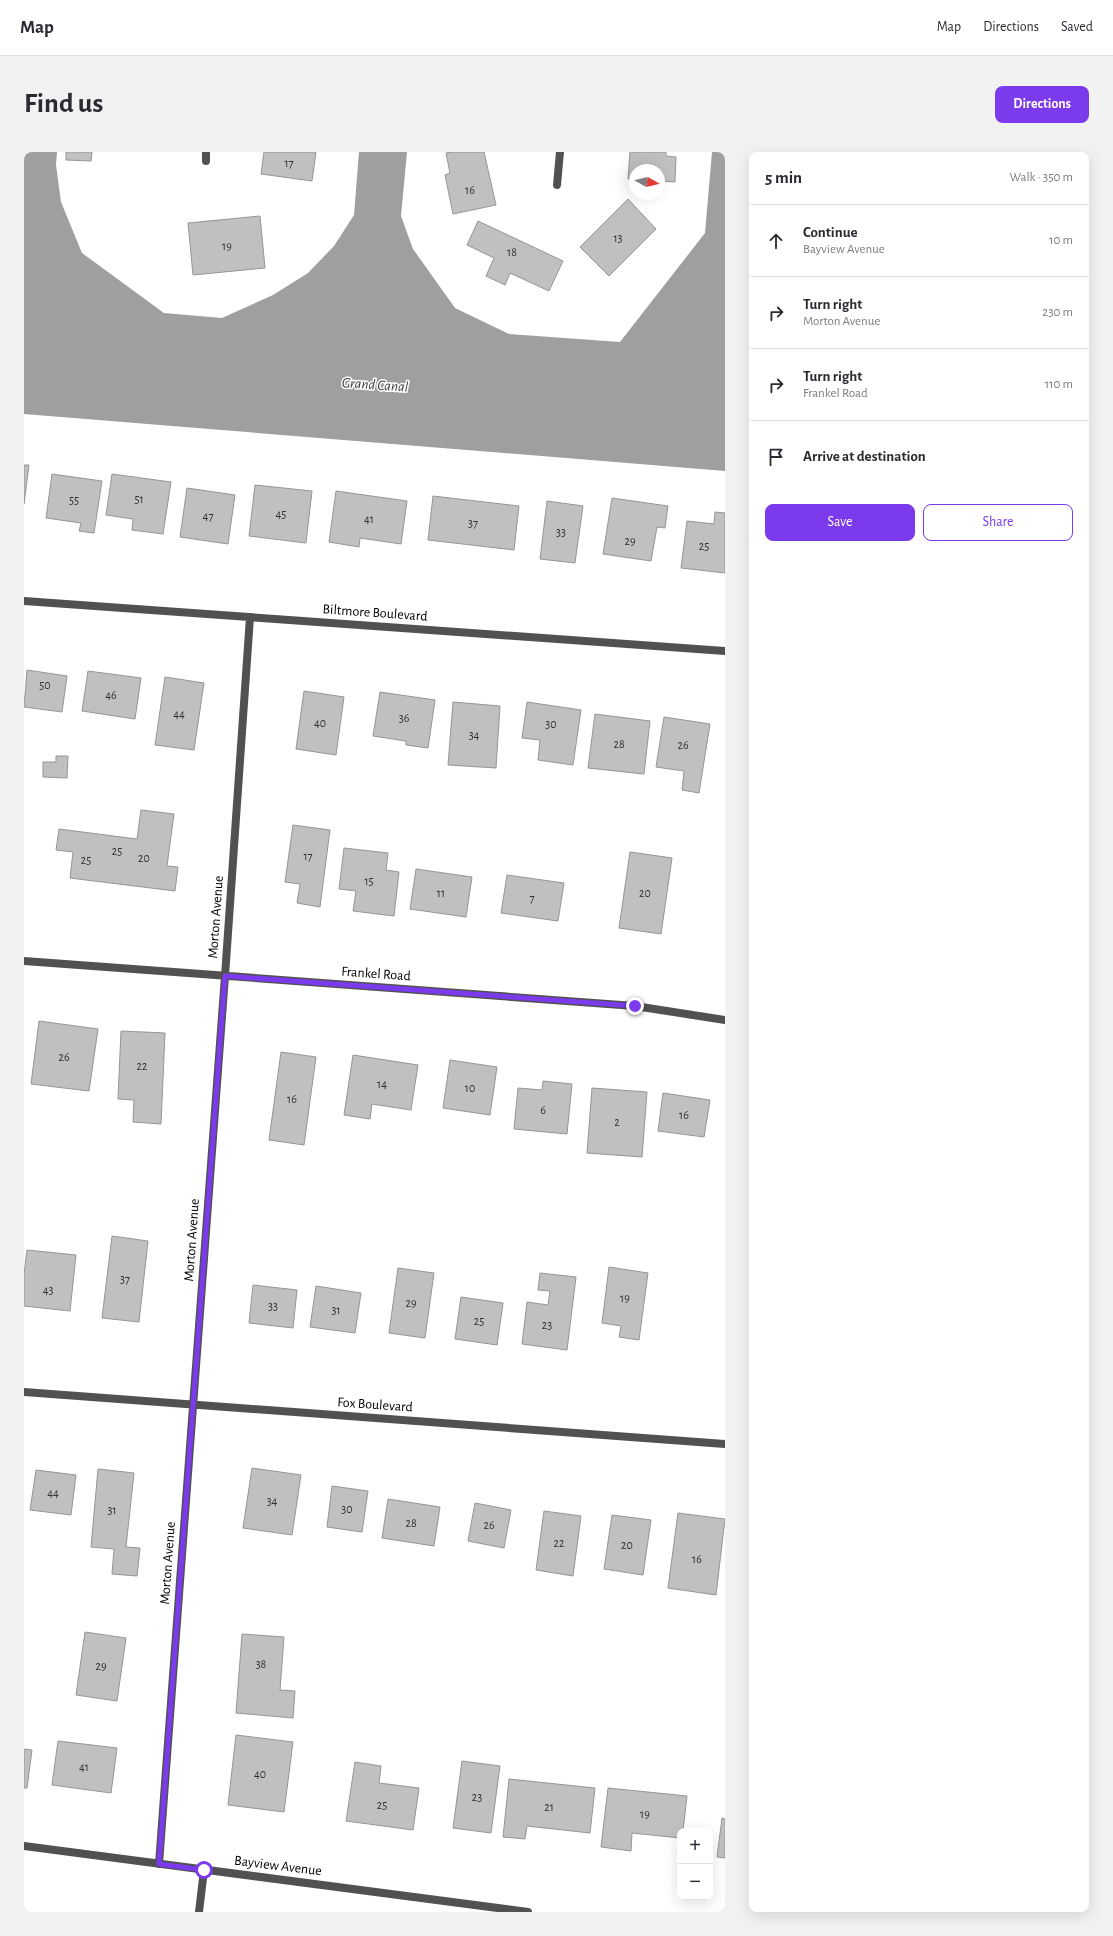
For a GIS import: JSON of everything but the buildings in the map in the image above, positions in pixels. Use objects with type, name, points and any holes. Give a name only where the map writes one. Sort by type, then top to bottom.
[{"type":"street","points":[[206,152],[206,161]]},
{"type":"street","points":[[557,186],[560,152]]},
{"type":"street","name":"Biltmore Boulevard","points":[[24,600],[725,651]]},
{"type":"street","name":"Morton Avenue","points":[[159,1864],[250,617]]},
{"type":"street","name":"Frankel Road","points":[[24,961],[635,1006],[725,1020]]},
{"type":"street","name":"Fox Boulevard","points":[[24,1392],[725,1444]]},
{"type":"street","name":"Bayview Avenue","points":[[24,1846],[498,1910],[528,1912]]},
{"type":"street","points":[[199,1912],[204,1870]]},
{"type":"water","name":"Grand Canal","points":[[24,152],[57,152],[56,165],[61,202],[82,253],[164,313],[222,318],[273,295],[308,273],[334,246],[354,215],[359,152],[407,152],[401,216],[413,249],[455,308],[509,334],[620,342],[705,233],[712,152],[725,152],[725,471],[24,414]]},
{"type":"route","points":[[204,1870],[159,1864],[225,976],[635,1006]]}]
